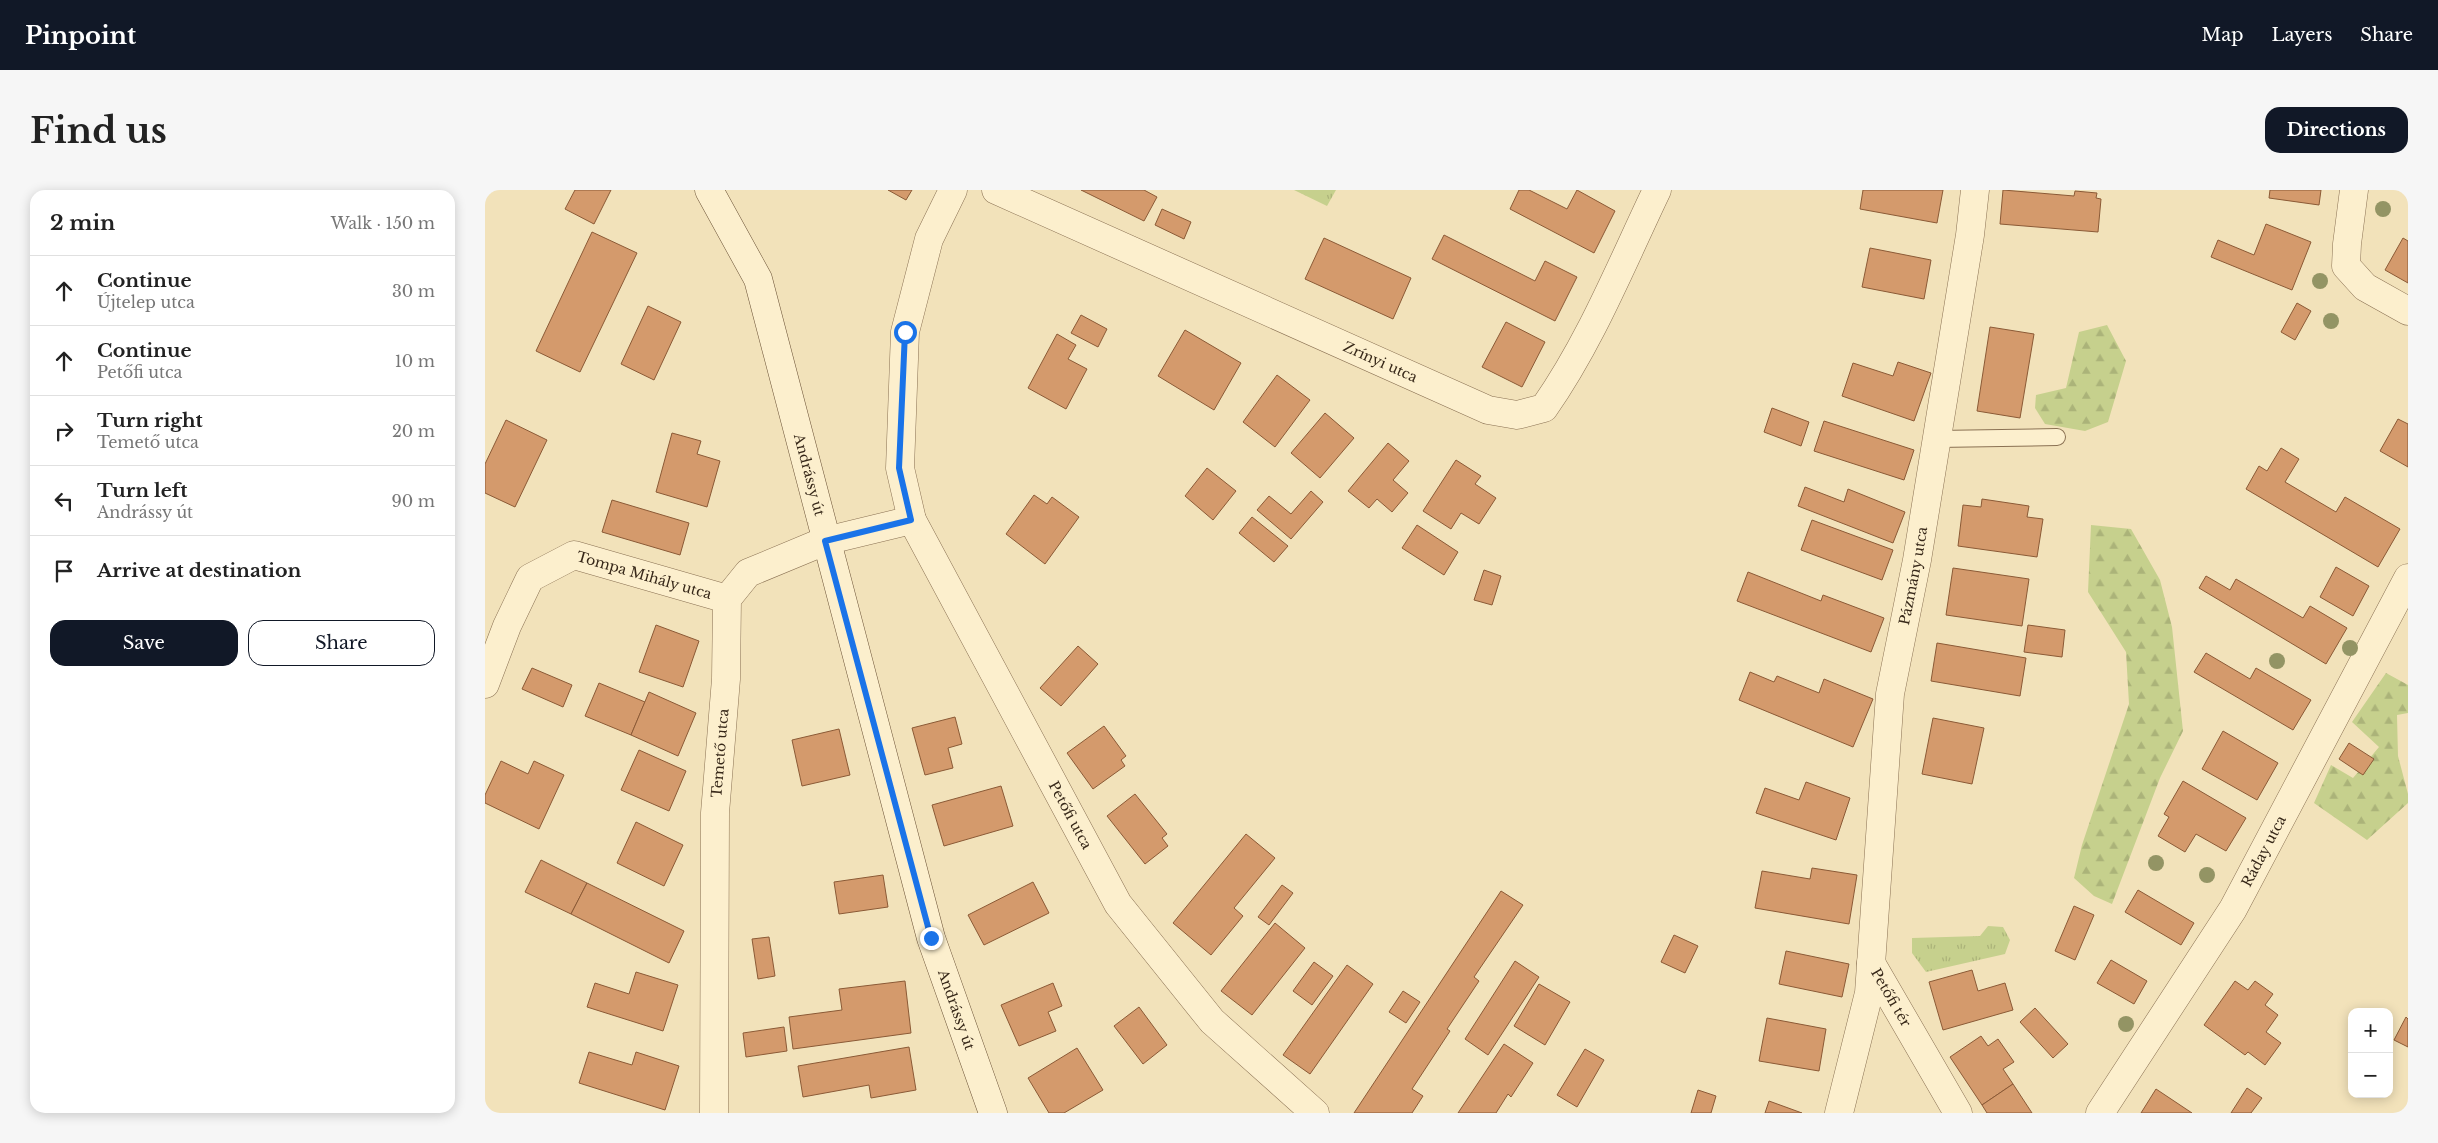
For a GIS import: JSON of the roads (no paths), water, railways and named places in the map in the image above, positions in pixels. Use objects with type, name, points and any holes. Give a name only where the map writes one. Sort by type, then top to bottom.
[{"type":"street","name":"Andrássy út","points":[[709,190],[758,279],[825,541],[931,938],[993,1113]]},
{"type":"street","name":"Petőfi utca","points":[[953,190],[929,239],[905,332],[899,468],[911,520],[1118,904],[1212,1021],[1315,1113]]},
{"type":"street","name":"Zrínyi utca","points":[[996,190],[1488,410],[1517,415],[1544,408],[1563,381],[1579,353],[1657,190]]},
{"type":"street","name":"Pázmány utca","points":[[1871,963],[1890,694],[1917,560],[1970,235],[1975,190]]},
{"type":"street","points":[[2354,190],[2346,266],[2365,287],[2408,310]]},
{"type":"street","points":[[727,599],[748,573],[825,541],[911,520]]},
{"type":"street","name":"Tompa Mihály utca","points":[[485,684],[507,626],[530,578],[574,555],[727,599]]},
{"type":"street","name":"Ráday utca","points":[[2100,1113],[2233,909],[2408,578]]},
{"type":"street","name":"Temető utca","points":[[714,1113],[715,812],[726,679],[727,599]]},
{"type":"street","name":"Petőfi tér","points":[[1839,1113],[1869,993],[1871,963]]},
{"type":"street","name":"Petőfi tér","points":[[1871,963],[1959,1113]]},
{"type":"lane","points":[[1937,439],[2057,437]]}]
